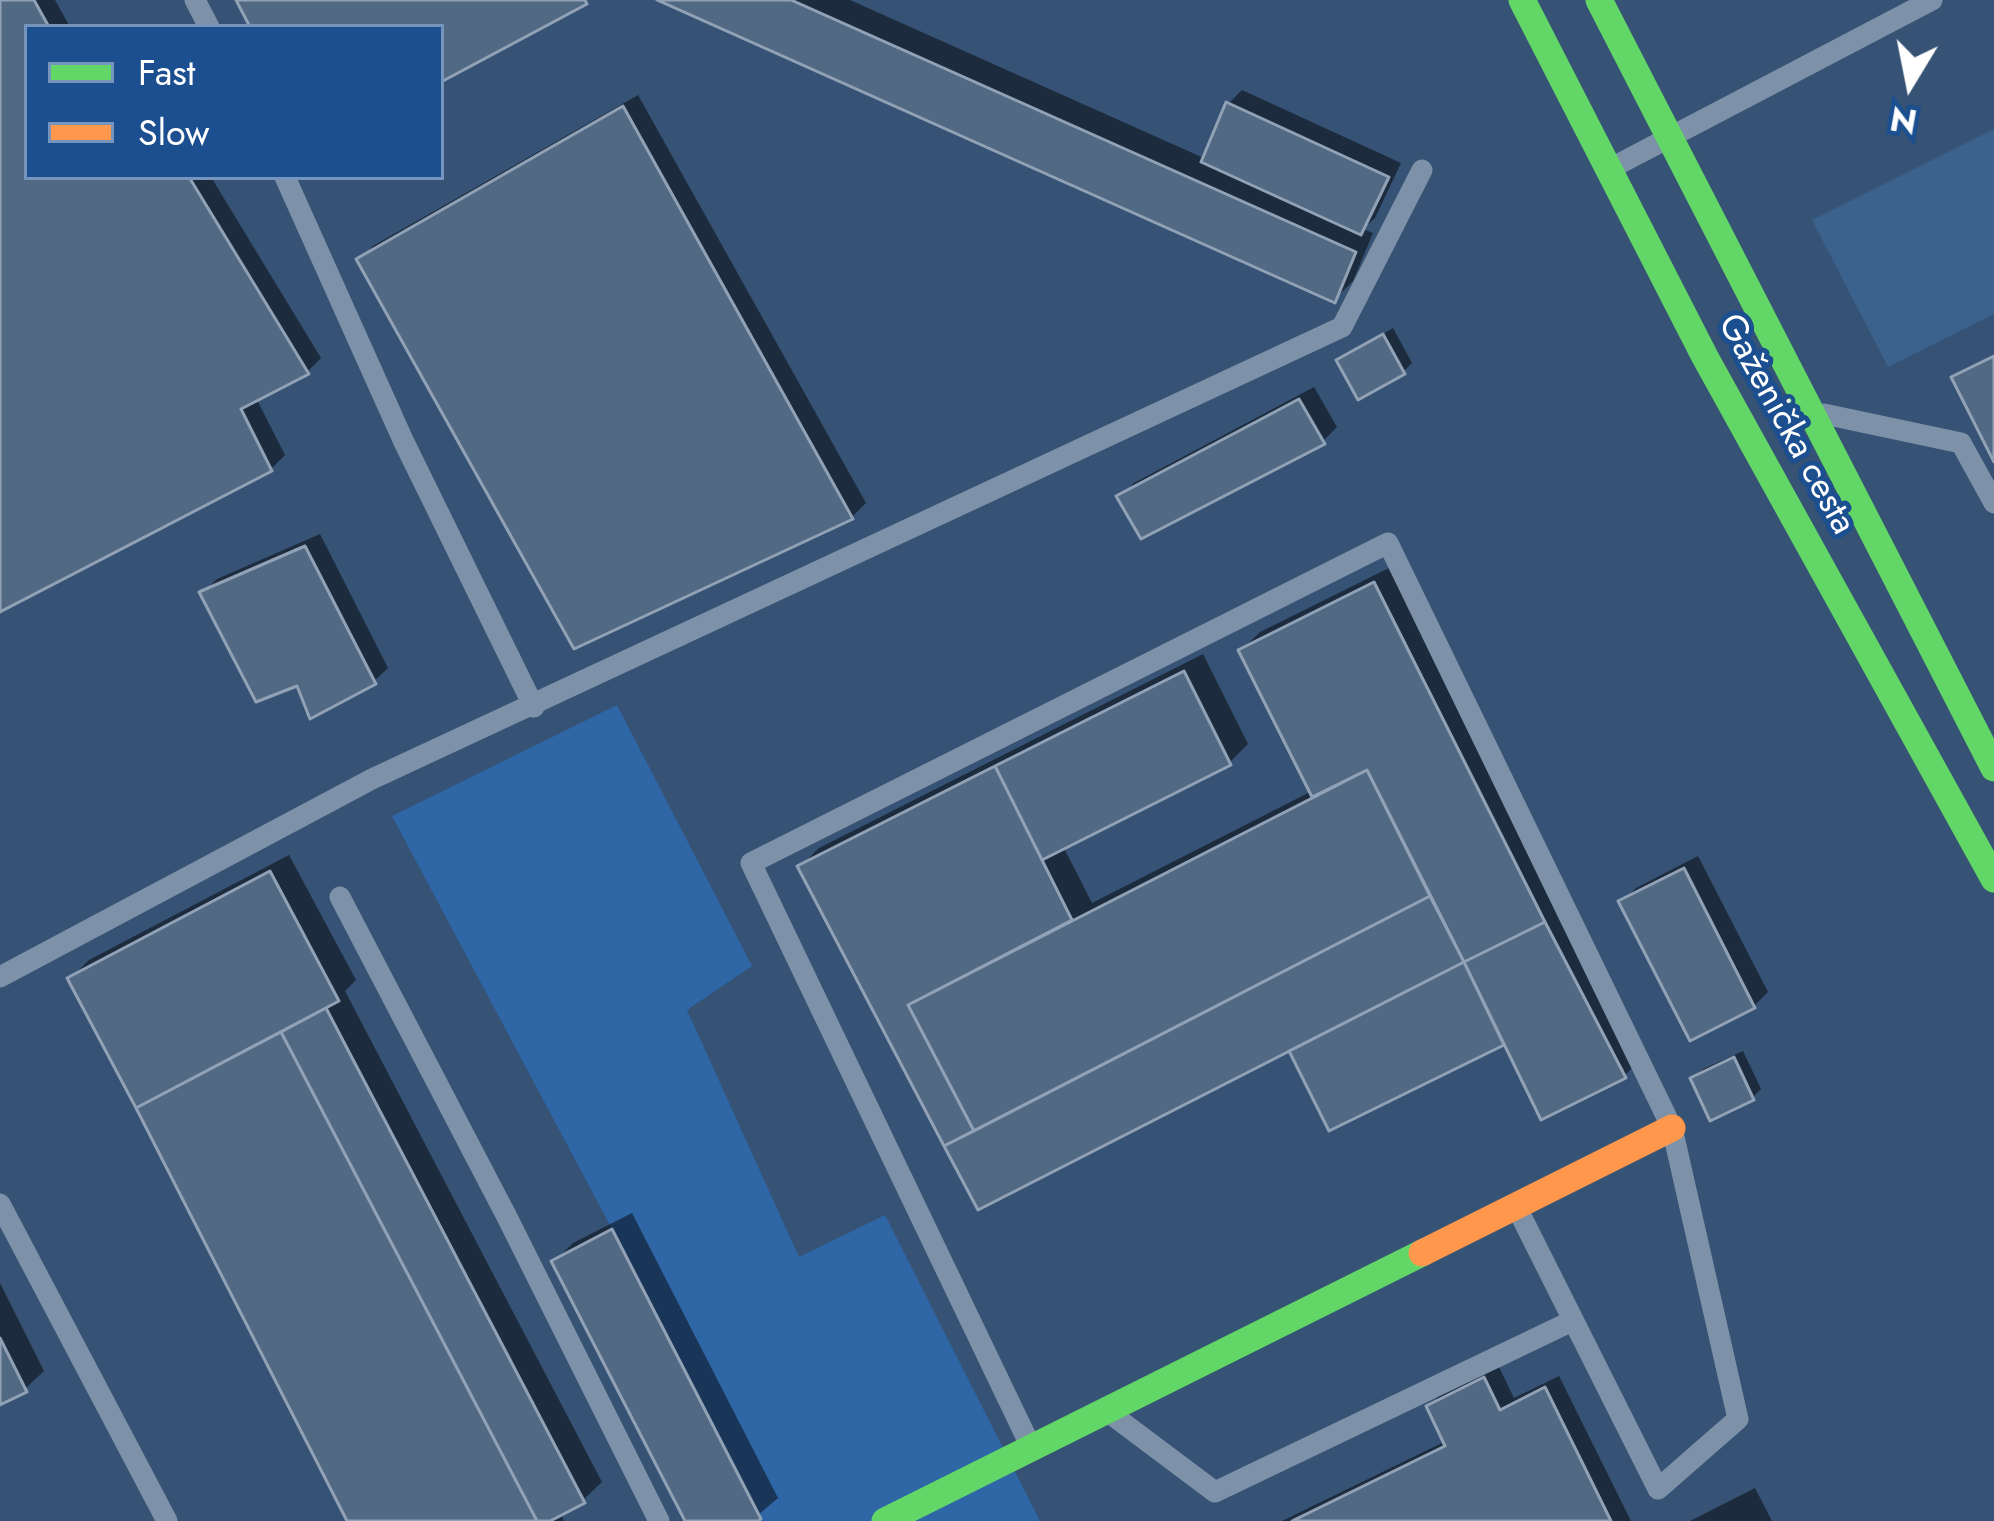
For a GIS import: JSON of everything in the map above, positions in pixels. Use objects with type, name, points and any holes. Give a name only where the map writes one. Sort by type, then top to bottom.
[{"type":"main road","name":"Gaženička cesta","points":[[1522,0],[1705,357],[1994,879]]},
{"type":"main road","name":"Gaženička cesta","points":[[1599,0],[1994,768]]},
{"type":"main road","points":[[885,1521],[1672,1129]]},
{"type":"lane","points":[[1609,169],[1932,0]]},
{"type":"lane","points":[[0,977],[372,779],[1342,327],[1422,170]]},
{"type":"lane","points":[[286,180],[403,440],[534,706]]},
{"type":"lane","points":[[1812,411],[1961,443],[1987,476],[1994,503]]},
{"type":"lane","points":[[1031,1448],[751,863],[1388,543],[1672,1129],[1738,1419],[1658,1489],[1516,1206]]},
{"type":"lane","points":[[340,897],[659,1521]]},
{"type":"lane","points":[[0,1204],[167,1521]]},
{"type":"lane","points":[[1106,1411],[1215,1492],[1572,1321]]},
{"type":"shaded area","points":[[1994,129],[1994,314],[1888,367],[1812,220]]},
{"type":"shaded area","points":[[617,705],[752,966],[687,1010],[799,1257],[885,1215],[1040,1521],[762,1521],[392,816]]},
{"type":"building","points":[[0,0],[34,0],[47,24],[24,24],[24,180],[191,180],[309,374],[241,409],[272,471],[0,612]]},
{"type":"building","points":[[236,0],[585,0],[587,4],[444,80],[444,24],[248,24]]},
{"type":"building","points":[[657,0],[791,0],[1356,252],[1335,303]]},
{"type":"building","points":[[1226,102],[1389,177],[1361,235],[1201,162]]},
{"type":"building","points":[[623,106],[853,519],[574,649],[356,259]]},
{"type":"building","points":[[1383,334],[1405,374],[1358,400],[1336,360]]},
{"type":"building","points":[[1994,356],[1994,462],[1951,377]]},
{"type":"building","points":[[1299,399],[1325,444],[1141,539],[1116,496]]},
{"type":"building","points":[[305,546],[376,684],[310,719],[297,686],[256,702],[199,592]]},
{"type":"building","points":[[1374,582],[1545,922],[1464,962],[1367,770],[1312,797],[1238,650]]},
{"type":"building","points":[[1184,671],[1231,765],[1042,860],[995,766]]},
{"type":"building","points":[[995,766],[1072,920],[908,1005],[974,1131],[944,1146],[797,866]]},
{"type":"building","points":[[1367,770],[1430,896],[974,1131],[908,1005]]},
{"type":"building","points":[[1684,868],[1755,1008],[1690,1041],[1618,901]]},
{"type":"building","points":[[270,871],[339,1001],[136,1108],[67,978]]},
{"type":"building","points":[[1430,896],[1464,962],[978,1210],[944,1146]]},
{"type":"building","points":[[1545,922],[1626,1078],[1541,1120],[1464,962]]},
{"type":"building","points":[[1464,962],[1504,1045],[1329,1131],[1289,1051]]},
{"type":"building","points":[[326,1008],[585,1503],[550,1521],[537,1521],[281,1032]]},
{"type":"building","points":[[281,1032],[537,1521],[347,1521],[136,1108]]},
{"type":"building","points":[[1734,1057],[1754,1100],[1710,1121],[1690,1078]]},
{"type":"building","points":[[612,1229],[758,1521],[685,1521],[551,1261]]},
{"type":"building","points":[[0,1338],[27,1392],[0,1405]]},
{"type":"building","points":[[1484,1377],[1500,1410],[1545,1387],[1611,1521],[1292,1521],[1445,1446],[1426,1406]]},
{"type":"traffic: fast","points":[[1522,0],[1705,357],[1994,879]]},
{"type":"traffic: fast","points":[[1599,0],[1994,768]]},
{"type":"traffic: fast","points":[[885,1521],[1422,1253]]},
{"type":"traffic: slow","points":[[1422,1253],[1672,1128]]}]
